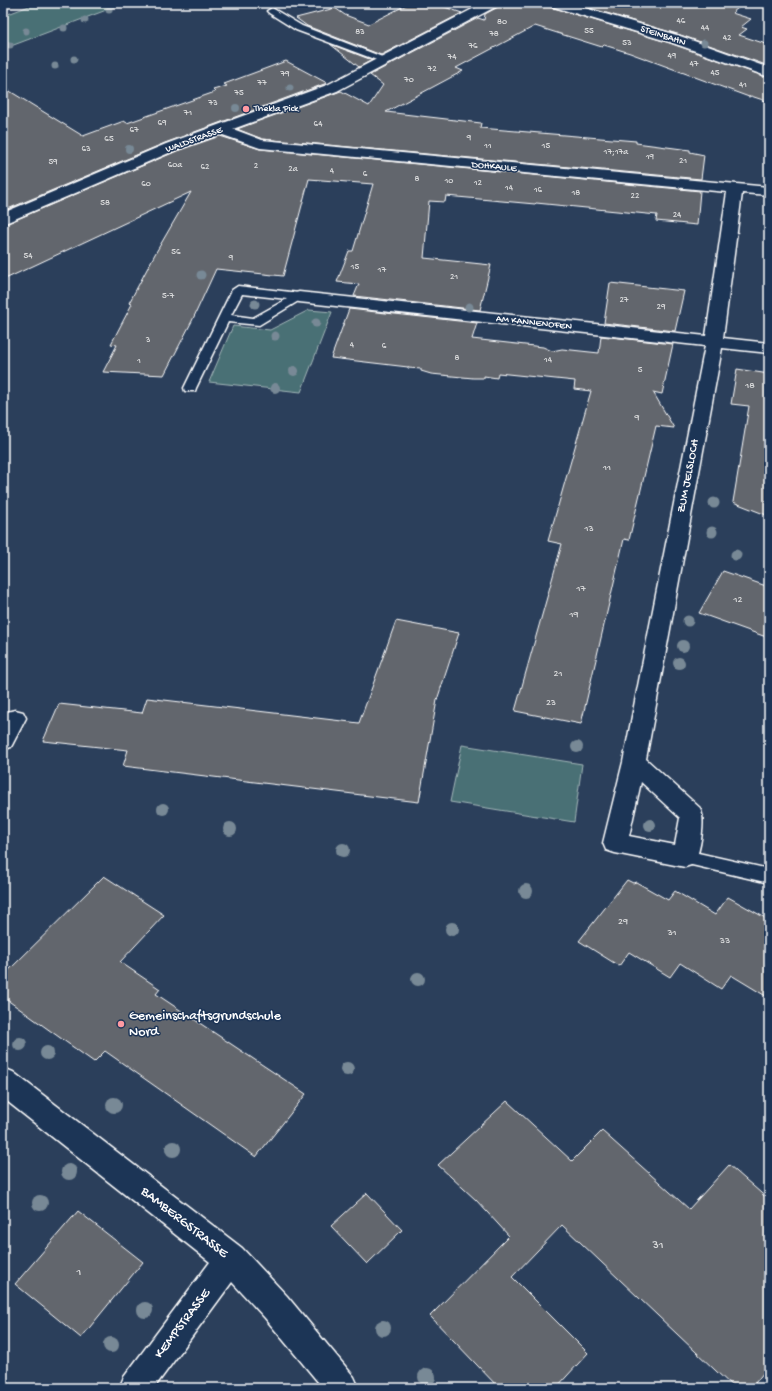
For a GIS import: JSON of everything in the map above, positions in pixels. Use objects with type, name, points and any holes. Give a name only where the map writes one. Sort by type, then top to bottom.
[{"type":"street","name":"WALDSTRASSE","points":[[3,219],[171,147],[222,130],[332,88],[493,3]]},
{"type":"street","name":"STEINBAHN","points":[[555,3],[676,40],[769,73]]},
{"type":"street","name":"DOHKAULE","points":[[222,130],[260,144],[769,191]]},
{"type":"street","name":"ZUM JELSLOCH","points":[[685,857],[615,843],[634,762],[714,343],[735,189]]},
{"type":"street","name":"AM KANNENOFEN","points":[[299,297],[769,348]]},
{"type":"street","points":[[3,741],[14,718]]},
{"type":"street","points":[[634,762],[692,815],[685,857]]},
{"type":"street","name":"BAMBERGSTRASSE","points":[[3,1082],[231,1259],[276,1307],[343,1388]]},
{"type":"street","name":"KEMPSTRASSE","points":[[135,1388],[231,1259]]},
{"type":"lane","points":[[272,11],[299,28],[385,60]]},
{"type":"lane","name":"AM KANNENOFEN","points":[[190,388],[238,290],[299,297]]},
{"type":"lane","points":[[224,318],[255,322],[299,297]]},
{"type":"lane","name":"ZUM JELSLOCH","points":[[685,857],[769,876]]},
{"type":"green space","points":[[37,3],[125,3],[3,49],[3,16]]},
{"type":"green space","points":[[309,310],[332,312],[301,392],[209,382],[233,326],[270,330]]},
{"type":"green space","points":[[462,745],[582,764],[574,822],[450,802]]},
{"type":"building","points":[[410,3],[433,3],[462,13],[381,55],[307,26],[296,18],[335,8],[345,15],[369,24]]},
{"type":"building","points":[[500,3],[548,3],[551,7],[670,43],[769,78],[769,102],[751,96],[749,97],[630,53],[604,45],[602,47],[535,26],[456,68],[463,71],[386,112],[481,123],[480,128],[636,141],[636,143],[690,150],[690,152],[704,155],[701,179],[262,139],[237,129],[341,91],[369,106],[383,85],[370,75],[478,18],[484,20],[485,14],[498,7]]},
{"type":"building","points":[[573,3],[744,3],[732,13],[751,19],[741,27],[747,29],[739,35],[769,45],[769,66],[680,35]]},
{"type":"building","points":[[330,44],[372,60],[359,67]]},
{"type":"building","points":[[286,61],[327,83],[165,143],[3,211],[3,87],[83,136],[124,121],[127,123],[215,92],[213,90],[227,86],[224,84]]},
{"type":"building","points":[[220,136],[260,149],[700,191],[697,225],[656,221],[657,215],[446,196],[445,202],[429,201],[424,258],[491,265],[480,310],[354,296],[359,284],[337,282],[349,251],[353,251],[373,184],[309,179],[283,276],[216,269],[192,321],[164,375],[103,372],[117,345],[111,344],[132,304],[129,303],[191,192],[3,280],[3,225],[177,151]]},
{"type":"building","points":[[610,283],[684,291],[675,331],[604,323]]},
{"type":"building","points":[[349,309],[477,323],[472,339],[543,347],[552,351],[562,349],[599,353],[601,336],[673,344],[662,394],[653,392],[674,428],[656,426],[629,540],[624,539],[581,724],[515,711],[562,544],[548,541],[591,391],[574,389],[575,381],[498,373],[497,378],[484,376],[484,378],[473,378],[431,374],[421,371],[421,369],[331,358]]},
{"type":"building","points":[[737,369],[769,374],[769,516],[733,502],[749,406],[731,404]]},
{"type":"building","points":[[723,571],[769,587],[769,638],[699,613]]},
{"type":"building","points":[[396,621],[459,633],[437,700],[419,802],[123,766],[128,750],[43,741],[59,704],[142,713],[147,698],[359,723]]},
{"type":"building","name":"Gemeinschaftsgrundschule Nord","points":[[104,876],[164,915],[120,962],[160,989],[156,994],[306,1094],[256,1157],[105,1051],[94,1062],[3,997],[3,976]]},
{"type":"building","points":[[627,880],[633,883],[636,882],[668,900],[675,891],[715,915],[728,897],[769,920],[769,998],[731,975],[721,989],[680,963],[670,977],[629,952],[619,966],[579,941]]},
{"type":"building","points":[[507,1101],[572,1161],[602,1131],[689,1209],[729,1165],[769,1200],[769,1366],[751,1388],[734,1388],[562,1225],[512,1277],[588,1353],[556,1388],[499,1388],[430,1316],[509,1236],[476,1200],[438,1165]]},
{"type":"building","points":[[367,1193],[402,1230],[367,1264],[331,1226]]},
{"type":"building","points":[[78,1211],[143,1262],[81,1338],[15,1284]]},
{"type":"place","name":"Thekla Pick","points":[[246,109]]},
{"type":"place","name":"Gemeinschaftsgrundschule Nord","points":[[121,1024]]}]
